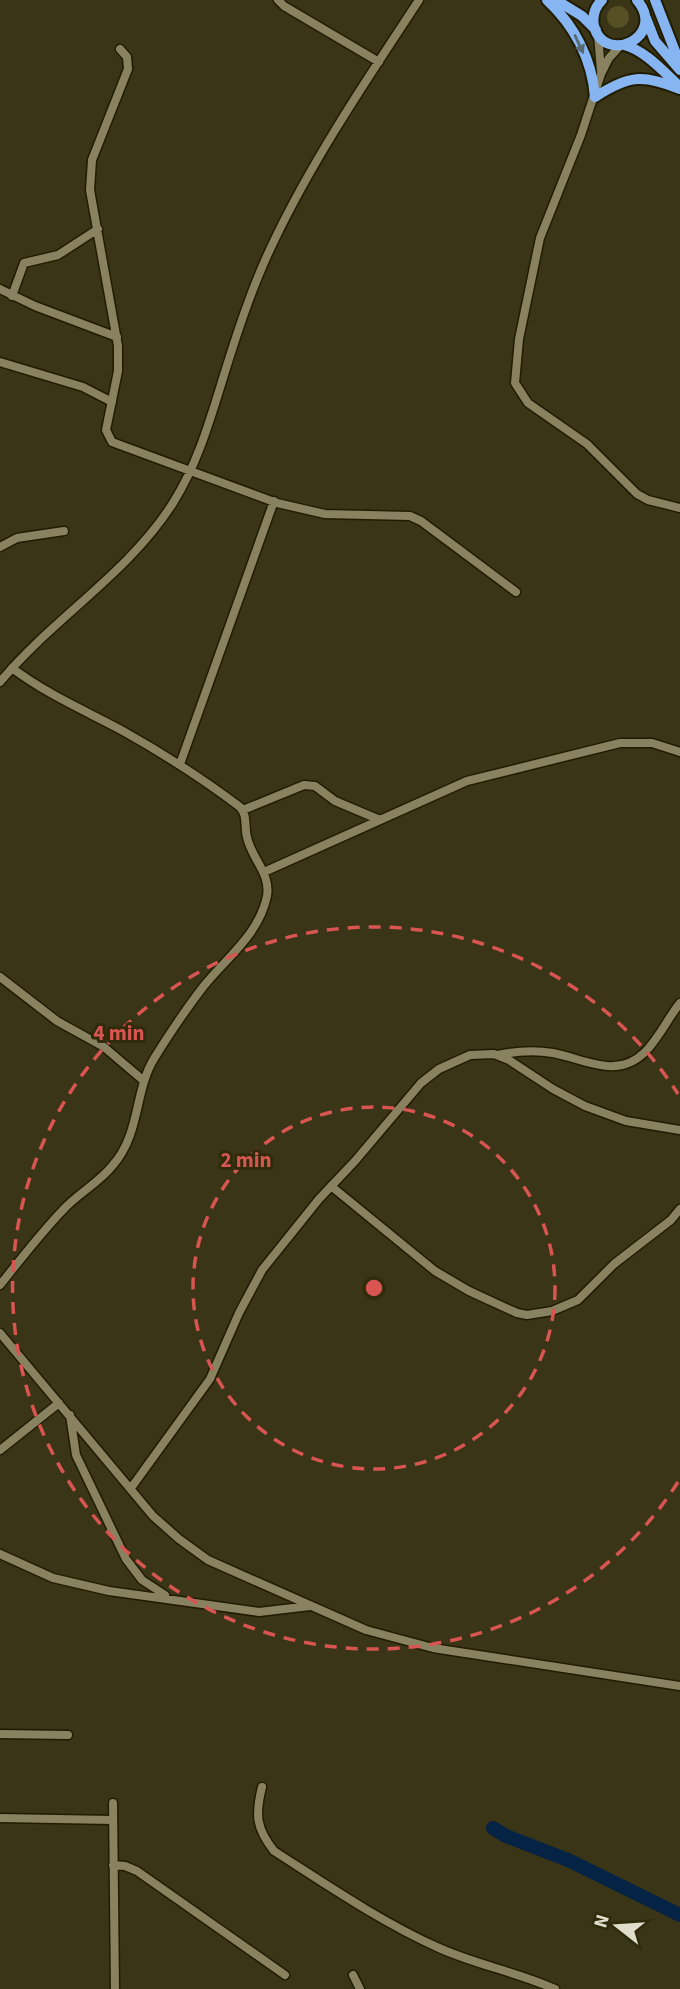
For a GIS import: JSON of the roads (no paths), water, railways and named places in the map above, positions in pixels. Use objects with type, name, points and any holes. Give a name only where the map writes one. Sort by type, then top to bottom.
[{"type":"highway","points":[[547,0],[569,24],[577,38],[592,76],[595,97],[614,85],[633,78],[660,81],[680,88]]},
{"type":"highway","points":[[556,0],[582,16],[607,43],[630,47],[647,58],[680,88]]},
{"type":"highway","points":[[597,32],[594,17],[602,0]]},
{"type":"highway","points":[[655,0],[680,64]]},
{"type":"highway","points":[[622,45],[638,38],[643,31],[642,6]]},
{"type":"highway","points":[[642,6],[655,41],[680,70]]},
{"type":"street","points":[[278,0],[379,62]]},
{"type":"street","points":[[0,682],[73,609],[115,573],[172,504],[191,472],[205,437],[250,297],[274,240],[321,155],[419,0]]},
{"type":"street","points":[[597,32],[601,74]]},
{"type":"street","points":[[622,45],[609,58],[601,74],[595,97],[540,238],[519,339],[515,383],[528,403],[587,444],[637,494],[648,500],[680,508]]},
{"type":"street","points":[[120,49],[127,57],[128,69],[92,160],[89,175],[117,337],[119,362],[106,430],[112,442],[274,501],[325,514],[410,516],[422,521],[516,592]]},
{"type":"street","points":[[12,296],[24,263],[58,255],[98,229]]},
{"type":"street","points":[[0,289],[117,337]]},
{"type":"street","points":[[0,362],[83,387],[112,402]]},
{"type":"street","points":[[180,764],[274,501]]},
{"type":"street","points":[[0,547],[17,538],[64,531]]},
{"type":"street","points":[[0,1284],[61,1211],[105,1174],[120,1156],[135,1121],[152,1061],[206,983],[236,952],[256,923],[267,896],[264,873],[249,845],[243,810],[180,764],[119,729],[48,694],[12,668]]},
{"type":"street","points":[[264,873],[467,781],[620,743],[652,743],[680,752]]},
{"type":"street","points":[[243,810],[304,785],[312,785],[335,801],[380,820]]},
{"type":"street","points":[[0,977],[57,1021],[104,1047],[144,1082]]},
{"type":"street","points":[[131,1488],[210,1379],[239,1313],[262,1270],[331,1186],[433,1074],[466,1056],[483,1053],[498,1055],[539,1052],[603,1067],[625,1065],[638,1059],[648,1049],[680,1003]]},
{"type":"street","points":[[498,1055],[585,1106],[626,1121],[680,1130]]},
{"type":"street","points":[[331,1186],[435,1271],[469,1291],[527,1315],[552,1311],[578,1300],[620,1259],[671,1220],[680,1209]]},
{"type":"street","points":[[0,1333],[153,1516],[208,1560],[366,1630],[419,1646],[680,1686]]},
{"type":"street","points":[[0,1450],[59,1403]]},
{"type":"street","points":[[69,1415],[80,1465],[126,1559],[150,1587],[174,1599]]},
{"type":"street","points":[[0,1554],[41,1574],[131,1595],[259,1612],[311,1606]]},
{"type":"street","points":[[0,1734],[68,1735]]},
{"type":"street","points":[[262,1787],[257,1807],[258,1823],[264,1838],[274,1851],[401,1930],[460,1956],[511,1971],[555,1989]]},
{"type":"street","points":[[113,1803],[115,1989]]},
{"type":"street","points":[[0,1818],[113,1820]]},
{"type":"street","points":[[113,1866],[125,1866],[137,1871],[285,1975]]},
{"type":"street","points":[[353,1975],[360,1989]]},
{"type":"waterway","points":[[493,1828],[506,1836],[568,1860],[680,1915]]}]
